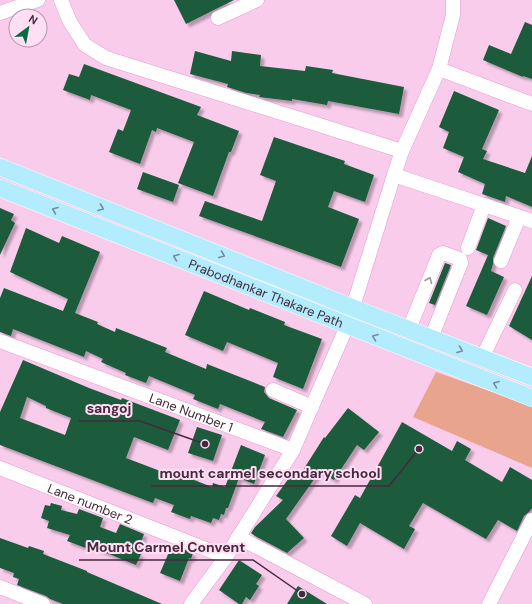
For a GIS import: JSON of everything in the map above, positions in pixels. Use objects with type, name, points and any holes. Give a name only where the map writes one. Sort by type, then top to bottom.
[{"type":"main road","name":"Prabodhankar Thakare Path","points":[[0,167],[353,308],[532,377]]},
{"type":"main road","name":"Prabodhankar Thakare Path","points":[[0,188],[532,398]]},
{"type":"street","points":[[0,13],[24,2],[38,0]]},
{"type":"street","points":[[61,0],[70,22],[85,45],[106,58],[402,151]]},
{"type":"street","points":[[218,18],[257,0]]},
{"type":"street","points":[[191,604],[226,557],[293,450],[347,326],[402,151],[439,69],[454,15],[453,0]]},
{"type":"street","points":[[439,69],[532,104]]},
{"type":"street","points":[[394,175],[483,209],[522,221],[501,261]]},
{"type":"street","points":[[468,248],[483,209]]},
{"type":"street","points":[[409,329],[439,255],[443,253],[461,261],[431,338]]},
{"type":"street","points":[[482,358],[515,290]]},
{"type":"street","points":[[420,301],[442,310]]},
{"type":"street","name":"Lane Number 1","points":[[0,341],[293,450]]},
{"type":"street","points":[[273,390],[312,406]]},
{"type":"street","name":"Lane number 2","points":[[0,468],[226,557]]},
{"type":"street","points":[[490,604],[532,520]]},
{"type":"street","points":[[238,537],[365,604]]},
{"type":"street","points":[[0,587],[43,604]]},
{"type":"shaded area","points":[[436,372],[532,406],[532,468],[413,417]]},
{"type":"building","points":[[174,0],[234,0],[186,24]]},
{"type":"building","points":[[525,22],[532,25],[532,79],[523,77],[483,60],[489,45],[511,54]]},
{"type":"building","points":[[195,51],[231,61],[232,51],[261,55],[260,66],[305,71],[306,66],[333,70],[332,73],[404,87],[399,114],[328,101],[327,105],[292,99],[292,101],[259,97],[260,95],[246,93],[227,87],[228,84],[190,74]]},
{"type":"building","points":[[84,64],[201,107],[197,115],[239,131],[231,152],[229,152],[213,196],[178,183],[194,142],[157,128],[156,132],[152,130],[140,164],[109,152],[118,129],[123,131],[131,110],[91,95],[90,100],[63,90],[69,74],[79,77]]},
{"type":"building","points":[[454,91],[499,110],[482,149],[487,151],[483,159],[525,173],[532,156],[532,207],[506,196],[505,202],[482,194],[485,184],[458,172],[464,157],[443,148],[449,132],[439,127]]},
{"type":"building","points":[[274,137],[345,161],[344,164],[374,175],[365,202],[334,191],[328,207],[359,219],[341,267],[199,216],[205,201],[262,221],[276,181],[260,175]]},
{"type":"building","points":[[143,172],[179,185],[173,202],[137,189]]},
{"type":"building","points":[[0,208],[14,214],[11,220],[15,223],[0,255]]},
{"type":"building","points":[[488,218],[506,226],[493,258],[491,271],[504,277],[487,315],[466,306],[488,255],[476,250]]},
{"type":"building","points":[[26,228],[59,243],[62,236],[100,252],[75,313],[98,322],[97,324],[115,332],[116,328],[167,348],[165,352],[206,369],[207,364],[265,387],[264,392],[269,398],[297,410],[283,437],[261,429],[265,422],[220,404],[218,409],[193,399],[195,395],[149,376],[146,383],[125,375],[126,373],[101,362],[103,359],[86,351],[84,357],[13,329],[11,336],[0,332],[0,298],[4,288],[63,311],[68,299],[10,272]]},
{"type":"building","points":[[445,263],[451,265],[435,305],[429,303]]},
{"type":"building","points":[[532,276],[532,340],[509,326]]},
{"type":"building","points":[[204,291],[249,310],[250,308],[285,322],[284,325],[322,339],[303,389],[273,377],[278,363],[227,342],[223,351],[185,335]]},
{"type":"building","points":[[23,360],[89,388],[121,400],[122,398],[180,420],[168,450],[134,437],[126,458],[176,477],[178,471],[195,477],[194,480],[212,487],[213,483],[225,487],[241,445],[265,455],[254,484],[239,478],[224,515],[221,514],[219,520],[213,518],[211,523],[191,516],[190,519],[171,512],[174,505],[155,498],[153,503],[0,445],[0,412]],"holes":[[[27,397],[46,406],[46,408],[71,418],[65,435],[20,418]]]},
{"type":"building","points":[[348,408],[379,432],[364,450],[357,445],[334,480],[320,471],[286,519],[304,538],[287,553],[251,533],[255,527],[283,500],[276,496],[294,471],[300,475],[324,437],[325,438]]},
{"type":"building","points":[[402,422],[452,451],[457,441],[471,449],[465,460],[502,482],[510,467],[532,480],[532,508],[524,516],[517,531],[498,520],[486,539],[423,503],[409,526],[415,529],[404,549],[360,523],[347,546],[331,536],[355,495],[360,498]]},
{"type":"building","points":[[197,427],[222,435],[213,461],[188,453]]},
{"type":"building","points":[[51,503],[62,506],[61,510],[77,514],[79,509],[103,518],[100,527],[116,533],[120,524],[144,534],[137,553],[141,554],[136,565],[92,547],[87,546],[86,548],[67,541],[70,535],[47,528],[49,521],[41,518],[45,505],[50,506]]},
{"type":"building","points":[[0,538],[28,548],[29,546],[44,551],[43,554],[87,571],[162,604],[63,604],[50,599],[17,585],[19,579],[13,577],[14,573],[0,568]]},
{"type":"building","points":[[172,545],[193,553],[191,559],[189,558],[180,581],[160,573]]},
{"type":"building","points":[[239,560],[262,575],[256,584],[259,586],[250,600],[246,597],[242,604],[239,604],[219,590]]},
{"type":"building","points":[[298,586],[327,604],[287,604]]},
{"type":"place","name":"sangoj","points":[[205,444]]},
{"type":"place","name":"mount carmel secondary school","points":[[419,449]]},
{"type":"place","name":"Mount Carmel Convent","points":[[302,594]]}]
